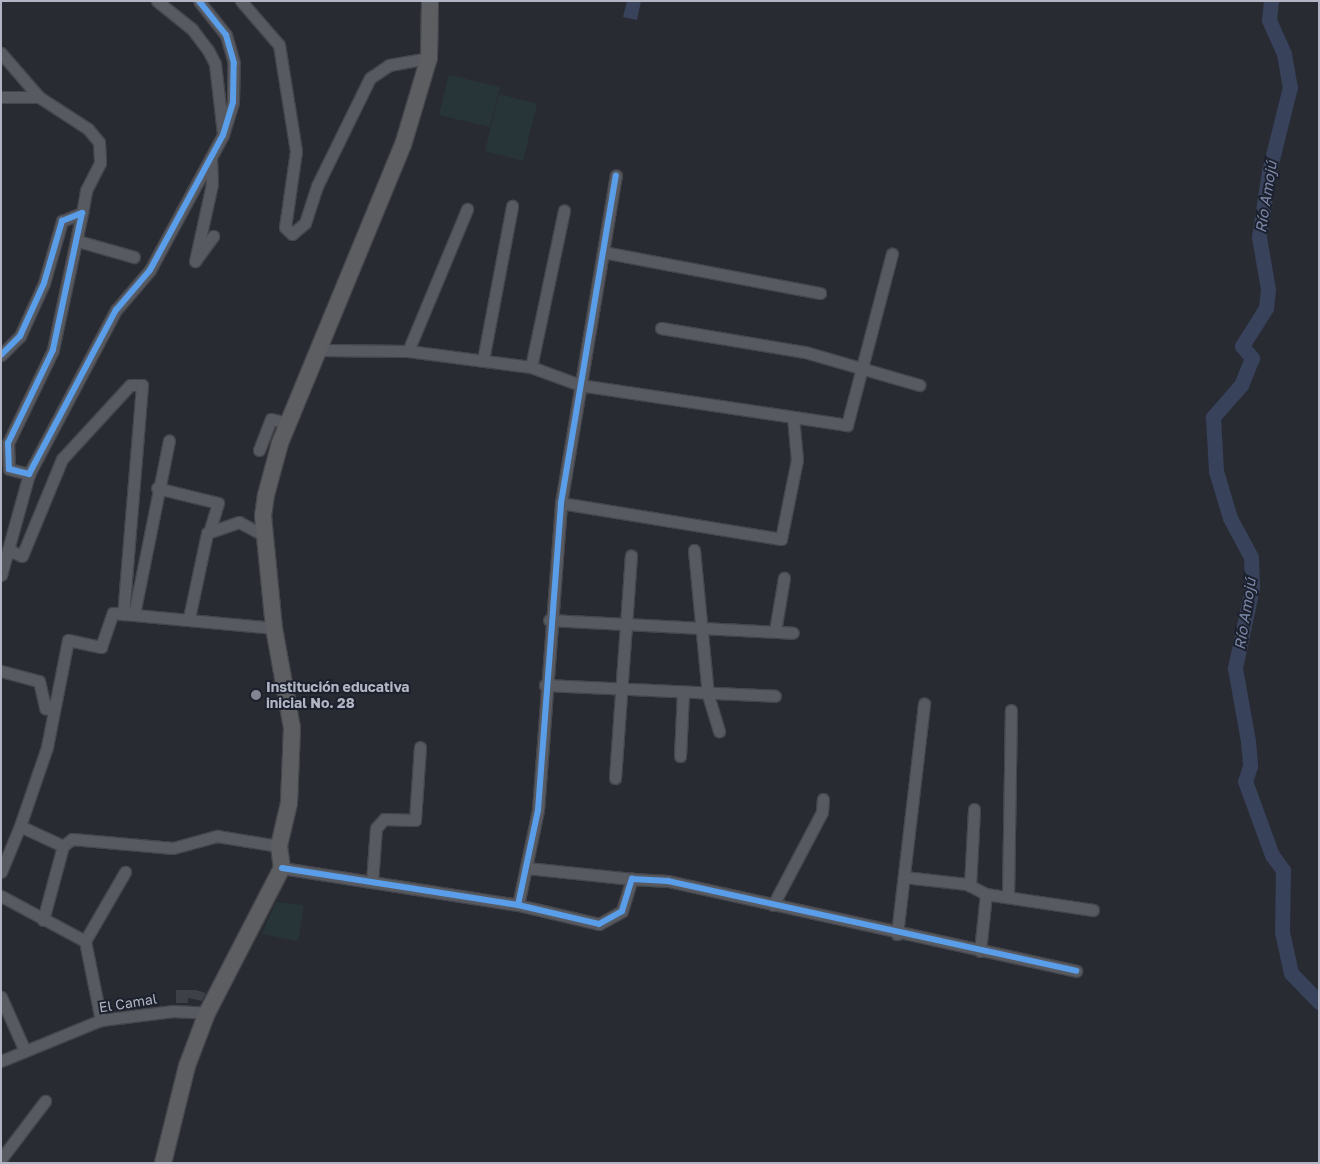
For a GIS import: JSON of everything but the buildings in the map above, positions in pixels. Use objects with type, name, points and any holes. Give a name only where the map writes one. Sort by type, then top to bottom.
[{"type":"highway","points":[[163,1163],[187,1066],[207,1013],[282,868],[279,846],[289,804],[292,728],[274,628],[265,536],[266,495],[288,423],[392,175],[429,58],[430,1]]},
{"type":"street","points":[[157,1],[192,29],[208,50],[215,64],[223,135]]},
{"type":"street","points":[[1,575],[29,474],[116,310],[150,270],[223,135],[233,102],[234,63],[226,35],[199,1]]},
{"type":"street","points":[[241,1],[251,6],[280,45],[296,151],[285,227],[292,234],[305,223],[317,186],[370,78],[389,64],[429,58]]},
{"type":"street","points":[[1,53],[39,97],[88,129],[99,142],[100,163],[86,191],[78,241],[53,350],[8,443],[5,470],[29,474]]},
{"type":"street","points":[[1,97],[39,97]]},
{"type":"street","points":[[212,158],[212,184],[195,261],[213,236]]},
{"type":"street","points":[[518,905],[538,810],[549,620],[560,502],[616,176]]},
{"type":"street","points":[[483,360],[512,206]]},
{"type":"street","points":[[408,351],[467,209]]},
{"type":"street","points":[[531,366],[564,210]]},
{"type":"street","points":[[1,355],[20,336],[44,283],[62,221],[82,213]]},
{"type":"street","points":[[78,241],[134,257]]},
{"type":"street","points":[[603,252],[820,293]]},
{"type":"street","points":[[320,350],[408,351],[531,366],[580,385],[847,425],[892,254]]},
{"type":"street","points":[[661,328],[805,352],[862,366],[919,385]]},
{"type":"street","points":[[9,550],[22,556],[62,459],[130,385],[142,385],[128,614]]},
{"type":"street","points":[[560,502],[781,539],[797,460],[793,417]]},
{"type":"street","points":[[259,450],[271,419],[288,423]]},
{"type":"street","points":[[128,614],[169,441]]},
{"type":"street","points":[[157,488],[218,503],[189,618]]},
{"type":"street","points":[[210,530],[238,522],[265,536]]},
{"type":"street","points":[[694,550],[708,695],[719,731]]},
{"type":"street","points":[[615,778],[618,688],[631,556]]},
{"type":"street","points":[[775,631],[784,578]]},
{"type":"street","points":[[1,671],[39,681],[45,708],[52,710],[60,668],[68,640],[102,647],[113,613],[189,618],[274,628]]},
{"type":"street","points":[[549,620],[700,626],[794,633]]},
{"type":"street","points":[[1,872],[20,826],[47,747],[60,668]]},
{"type":"street","points":[[545,685],[708,695],[775,696]]},
{"type":"street","points":[[680,756],[683,693]]},
{"type":"street","points":[[897,934],[924,704]]},
{"type":"street","points":[[1008,897],[1011,710]]},
{"type":"street","points":[[372,882],[376,828],[384,819],[415,820],[420,747]]},
{"type":"street","points":[[773,905],[822,812],[823,799]]},
{"type":"street","points":[[970,886],[974,809]]},
{"type":"street","points":[[20,826],[63,846]]},
{"type":"street","points":[[43,920],[63,846],[72,839],[173,848],[216,836],[279,846]]},
{"type":"street","points":[[282,868],[518,905],[599,924],[622,911],[632,879]]},
{"type":"street","points":[[527,868],[698,885],[897,934],[1076,971]]},
{"type":"street","points":[[101,1020],[85,941],[125,872]]},
{"type":"street","points":[[904,877],[970,886],[986,894],[1093,910]]},
{"type":"street","points":[[980,951],[986,894]]},
{"type":"street","points":[[1,896],[85,941]]},
{"type":"street","points":[[1,997],[25,1050]]},
{"type":"street","name":"El Camal","points":[[1,1061],[101,1020],[173,1011],[207,1013]]},
{"type":"street","points":[[1,1159],[45,1101]]},
{"type":"shaded area","points":[[449,75],[500,87],[490,127],[439,115]]},
{"type":"shaded area","points":[[499,94],[537,104],[523,161],[485,151]]},
{"type":"shaded area","points":[[276,902],[304,905],[298,941],[262,934]]},
{"type":"water","points":[[627,1],[641,1],[637,20],[623,17]]},
{"type":"waterway","name":"Río Amojú","points":[[1271,1],[1269,20],[1284,54],[1290,87],[1269,171],[1259,237],[1268,289],[1266,308],[1242,346],[1252,358],[1241,385],[1213,417],[1216,471],[1230,518],[1251,557],[1252,588],[1235,668],[1248,741],[1250,766],[1245,781],[1272,855],[1283,870],[1282,932],[1291,973],[1319,1002]]},
{"type":"cycle path","points":[[1,355],[20,336],[44,283],[62,221],[82,213],[53,350],[8,443],[9,469],[29,474],[116,310],[150,270],[223,135],[233,102],[234,63],[226,35],[199,1]]},
{"type":"cycle path","points":[[518,905],[538,810],[561,503],[616,176]]},
{"type":"cycle path","points":[[282,868],[518,905],[599,924],[622,911],[632,879],[668,881],[1076,971]]},
{"type":"place","name":"Institución educativa inicial No. 28","points":[[256,695]]}]
